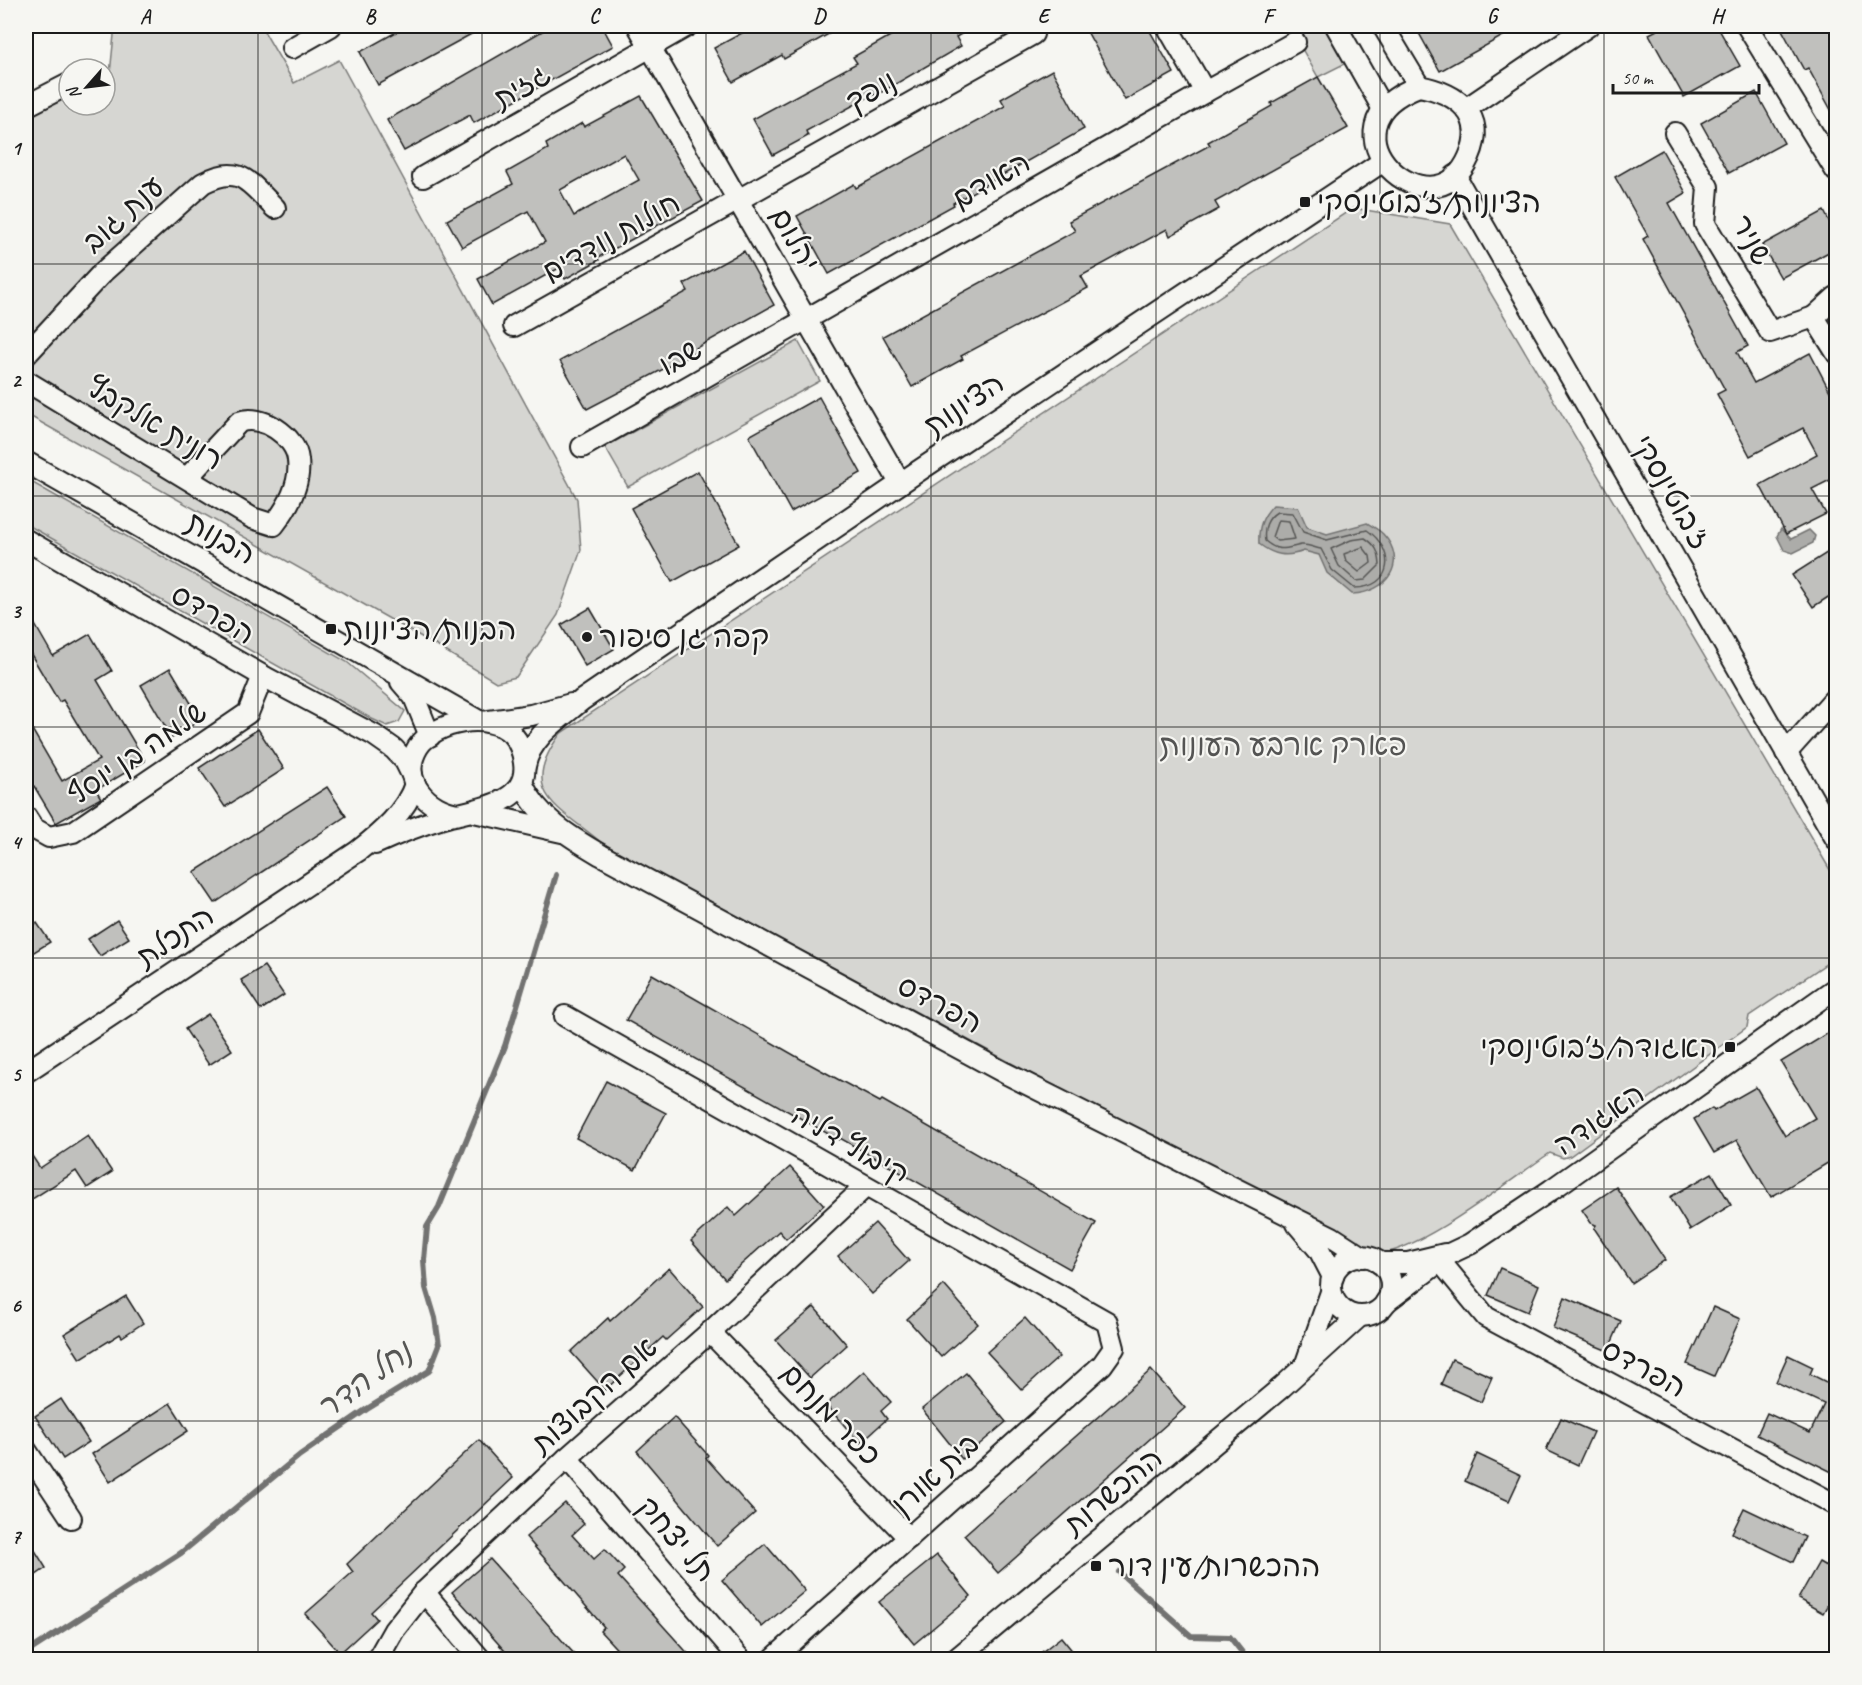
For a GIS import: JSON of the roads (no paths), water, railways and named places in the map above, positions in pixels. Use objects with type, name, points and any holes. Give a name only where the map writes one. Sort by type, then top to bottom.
[{"type":"street","points":[[292,48],[331,26]]},
{"type":"street","name":"יהלום","points":[[638,26],[900,483]]},
{"type":"street","name":"גזית","points":[[423,177],[687,26]]},
{"type":"street","points":[[1167,26],[1205,92]]},
{"type":"street","points":[[1336,26],[1383,109]]},
{"type":"street","points":[[1383,26],[1419,86]]},
{"type":"street","points":[[1467,108],[1588,26]]},
{"type":"street","points":[[1746,26],[1836,171]]},
{"type":"street","name":"נופך","points":[[738,200],[1033,34]]},
{"type":"street","name":"האודם","points":[[807,321],[1295,42]]},
{"type":"street","points":[[1419,86],[1451,95],[1467,108],[1473,129],[1473,148],[1467,163],[1455,176],[1443,183],[1426,186],[1409,183],[1394,175],[1382,162],[1376,142],[1377,125],[1383,109],[1395,97],[1419,86]]},
{"type":"street","points":[[26,106],[57,90]]},
{"type":"street","name":"שניר","points":[[1675,133],[1708,188],[1706,224],[1770,332],[1814,317]]},
{"type":"street","name":"הציונות","points":[[524,774],[531,750],[546,731],[582,700],[900,483],[1382,162]]},
{"type":"street","name":"ענת גוב","points":[[26,355],[103,272],[203,183],[220,174],[232,173],[245,179],[275,208]]},
{"type":"street","name":"ז'בוטינסקי","points":[[1455,176],[1836,839]]},
{"type":"street","name":"חולות נודדים","points":[[514,326],[738,200]]},
{"type":"street","points":[[1836,297],[1814,317],[1836,352]]},
{"type":"street","name":"שבו","points":[[582,447],[807,321]]},
{"type":"street","name":"רונית אלקבץ","points":[[26,381],[252,518],[274,525],[286,510],[297,483],[298,459],[289,441],[261,419],[248,418],[239,422],[187,478]]},
{"type":"street","name":"הבנות","points":[[26,462],[386,668],[482,720]]},
{"type":"street","name":"הפרדס","points":[[26,540],[263,676],[374,735],[399,755],[414,780]]},
{"type":"street","name":"הבנות","points":[[386,668],[414,697],[427,738]]},
{"type":"street","name":"שלמה בן יוסף","points":[[26,817],[33,828],[49,837],[74,832],[248,713],[263,676]]},
{"type":"street","points":[[1786,753],[1836,697]]},
{"type":"street","name":"הציונות","points":[[482,720],[556,710],[582,700]]},
{"type":"street","points":[[482,720],[498,724],[512,734],[522,749],[524,774],[502,801],[465,813],[442,812],[419,792],[414,780],[414,755],[427,738],[482,720]]},
{"type":"street","name":"הפרדס","points":[[374,735],[402,741],[427,738]]},
{"type":"street","name":"הפרדס","points":[[524,774],[533,803],[565,833]]},
{"type":"street","name":"התכלת","points":[[26,1072],[358,851],[385,829],[407,801],[414,780]]},
{"type":"street","name":"הפרדס","points":[[465,813],[504,817],[565,833],[1005,1073],[1332,1237],[1371,1260]]},
{"type":"street","name":"התכלת","points":[[358,851],[427,824],[465,813]]},
{"type":"street","name":"האגודה","points":[[1386,1302],[1445,1257],[1470,1244],[1560,1184],[1836,988]]},
{"type":"street","name":"קיבוץ דליה","points":[[565,1016],[1107,1322]]},
{"type":"street","name":"אם הקבוצות","points":[[377,1659],[394,1630],[424,1592],[567,1458],[711,1332],[865,1187]]},
{"type":"street","name":"הפרדס","points":[[1291,1217],[1319,1250],[1332,1284]]},
{"type":"street","name":"הפרדס","points":[[1445,1257],[1486,1317],[1836,1505]]},
{"type":"street","name":"האגודה","points":[[1371,1260],[1408,1263],[1445,1257]]},
{"type":"street","points":[[1371,1260],[1390,1281],[1386,1302],[1375,1312],[1360,1316],[1342,1309],[1332,1284],[1342,1263],[1371,1260]]},
{"type":"street","name":"ההכשרות","points":[[1306,1363],[1332,1284]]},
{"type":"street","name":"ההכשרות","points":[[955,1659],[1210,1448],[1360,1316]]},
{"type":"street","name":"בית אורן","points":[[772,1659],[1102,1365],[1114,1348],[1107,1322]]},
{"type":"street","name":"כפר מנחם","points":[[711,1332],[909,1538]]},
{"type":"street","points":[[26,1450],[71,1518]]},
{"type":"street","name":"תל יצחק","points":[[567,1458],[741,1659]]},
{"type":"street","points":[[424,1592],[481,1659]]},
{"type":"water","points":[[1273,505],[1298,507],[1307,527],[1327,534],[1367,523],[1381,533],[1391,545],[1394,565],[1390,574],[1375,588],[1352,594],[1327,573],[1319,555],[1304,551],[1280,554],[1264,548],[1259,544],[1260,527],[1263,518]]},
{"type":"water","points":[[1781,529],[1791,539],[1809,530],[1815,536],[1813,543],[1793,553],[1784,550],[1777,536]]},
{"type":"waterway","name":"נחל הדר","points":[[26,1653],[181,1553],[300,1455],[367,1409],[429,1371],[439,1345],[435,1318],[426,1288],[424,1260],[427,1227],[439,1207],[505,1046],[556,875]]},
{"type":"waterway","points":[[1119,1572],[1191,1636],[1230,1637],[1248,1660]]},
{"type":"place","name":"הציונות/ז׳בוטינסקי","points":[[1305,202]]},
{"type":"place","name":"הבנות/הציונות","points":[[331,629]]},
{"type":"place","name":"קפה גן סיפור","points":[[587,637]]},
{"type":"place","name":"האגודה/ז׳בוטינסקי","points":[[1730,1047]]},
{"type":"place","name":"ההכשרות/עין דור","points":[[1096,1566]]},
{"type":"park label","name":"פארק ארבע העונות","points":[[1283,745]]}]
